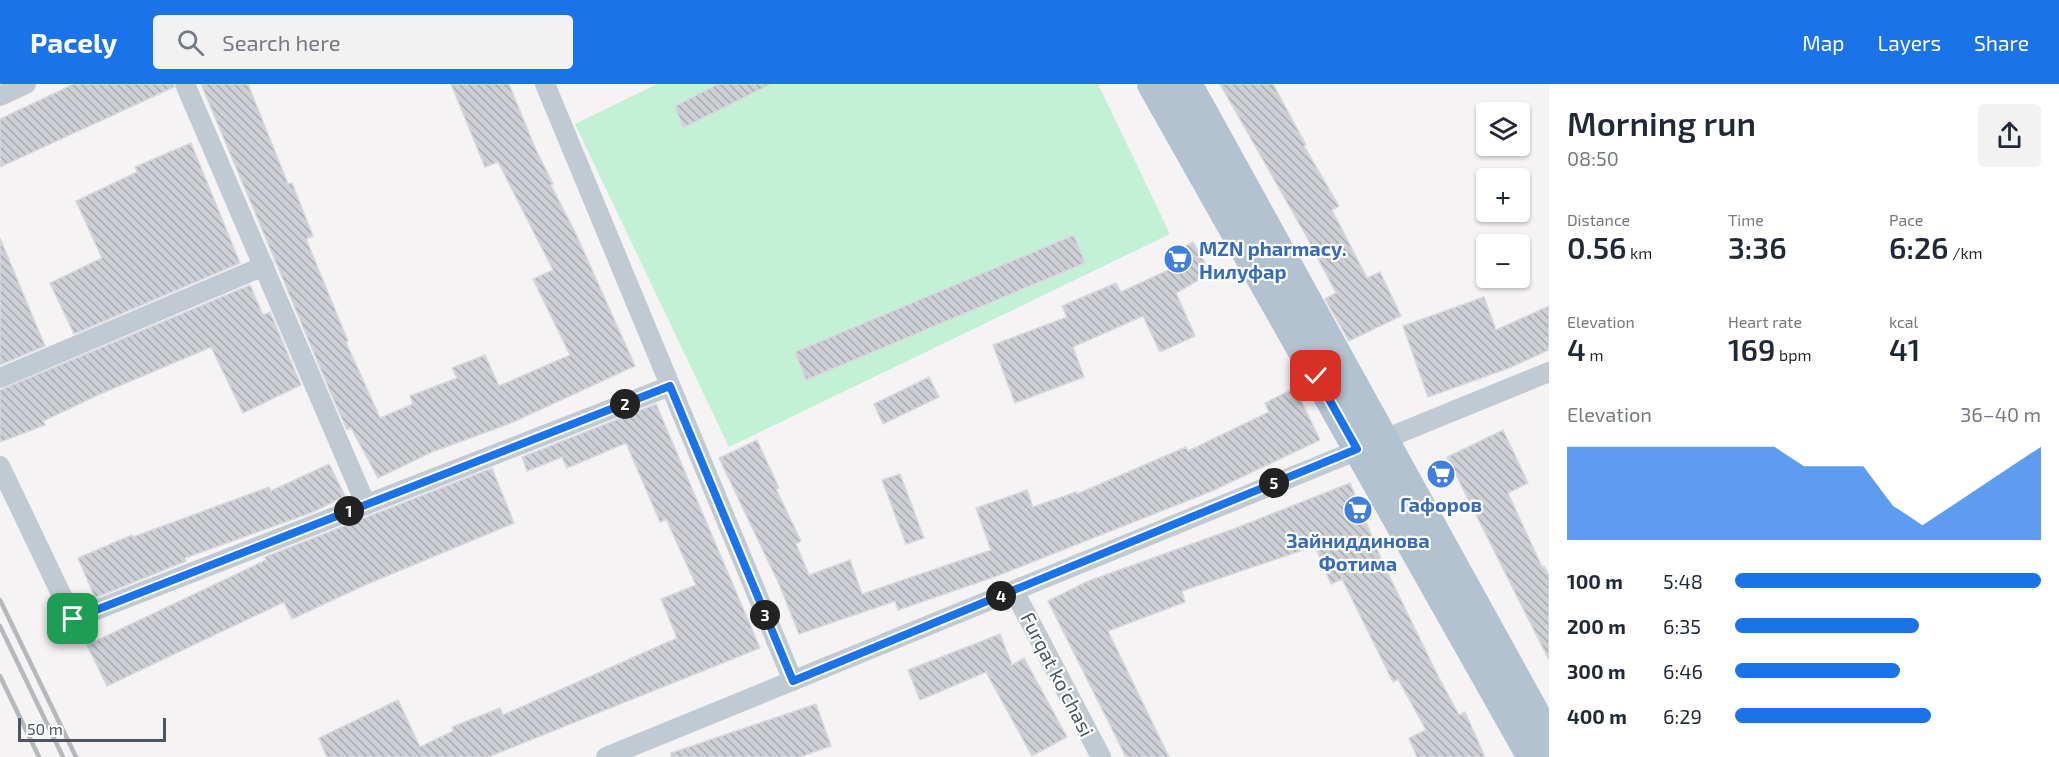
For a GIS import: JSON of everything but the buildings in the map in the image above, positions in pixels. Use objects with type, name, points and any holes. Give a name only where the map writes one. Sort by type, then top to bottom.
[{"type":"main road","points":[[1153,84],[1549,741]]},
{"type":"main road","points":[[1186,84],[1369,444],[1533,757]]},
{"type":"street","points":[[0,96],[26,84]]},
{"type":"street","points":[[185,84],[366,505]]},
{"type":"street","points":[[544,84],[793,681]]},
{"type":"street","points":[[0,378],[264,266]]},
{"type":"street","points":[[606,757],[1549,372]]},
{"type":"street","points":[[0,466],[73,619],[670,386]]},
{"type":"street","name":"Furqat ko'chasi","points":[[1014,591],[1101,757]]},
{"type":"green space","points":[[657,84],[1098,84],[1170,234],[729,447],[575,124]]},
{"type":"railway","points":[[0,600],[76,757]]},
{"type":"railway","points":[[0,626],[63,757]]},
{"type":"railway","points":[[0,676],[39,757]]},
{"type":"place","name":"MZN pharmacy. Нилуфар","points":[[1178,259]]},
{"type":"place","name":"Гафоров","points":[[1441,474]]},
{"type":"place","name":"Зайниддинова Фотима","points":[[1358,510]]},
{"type":"route","points":[[73,619],[670,386],[793,681],[1357,449],[1316,376]]}]
